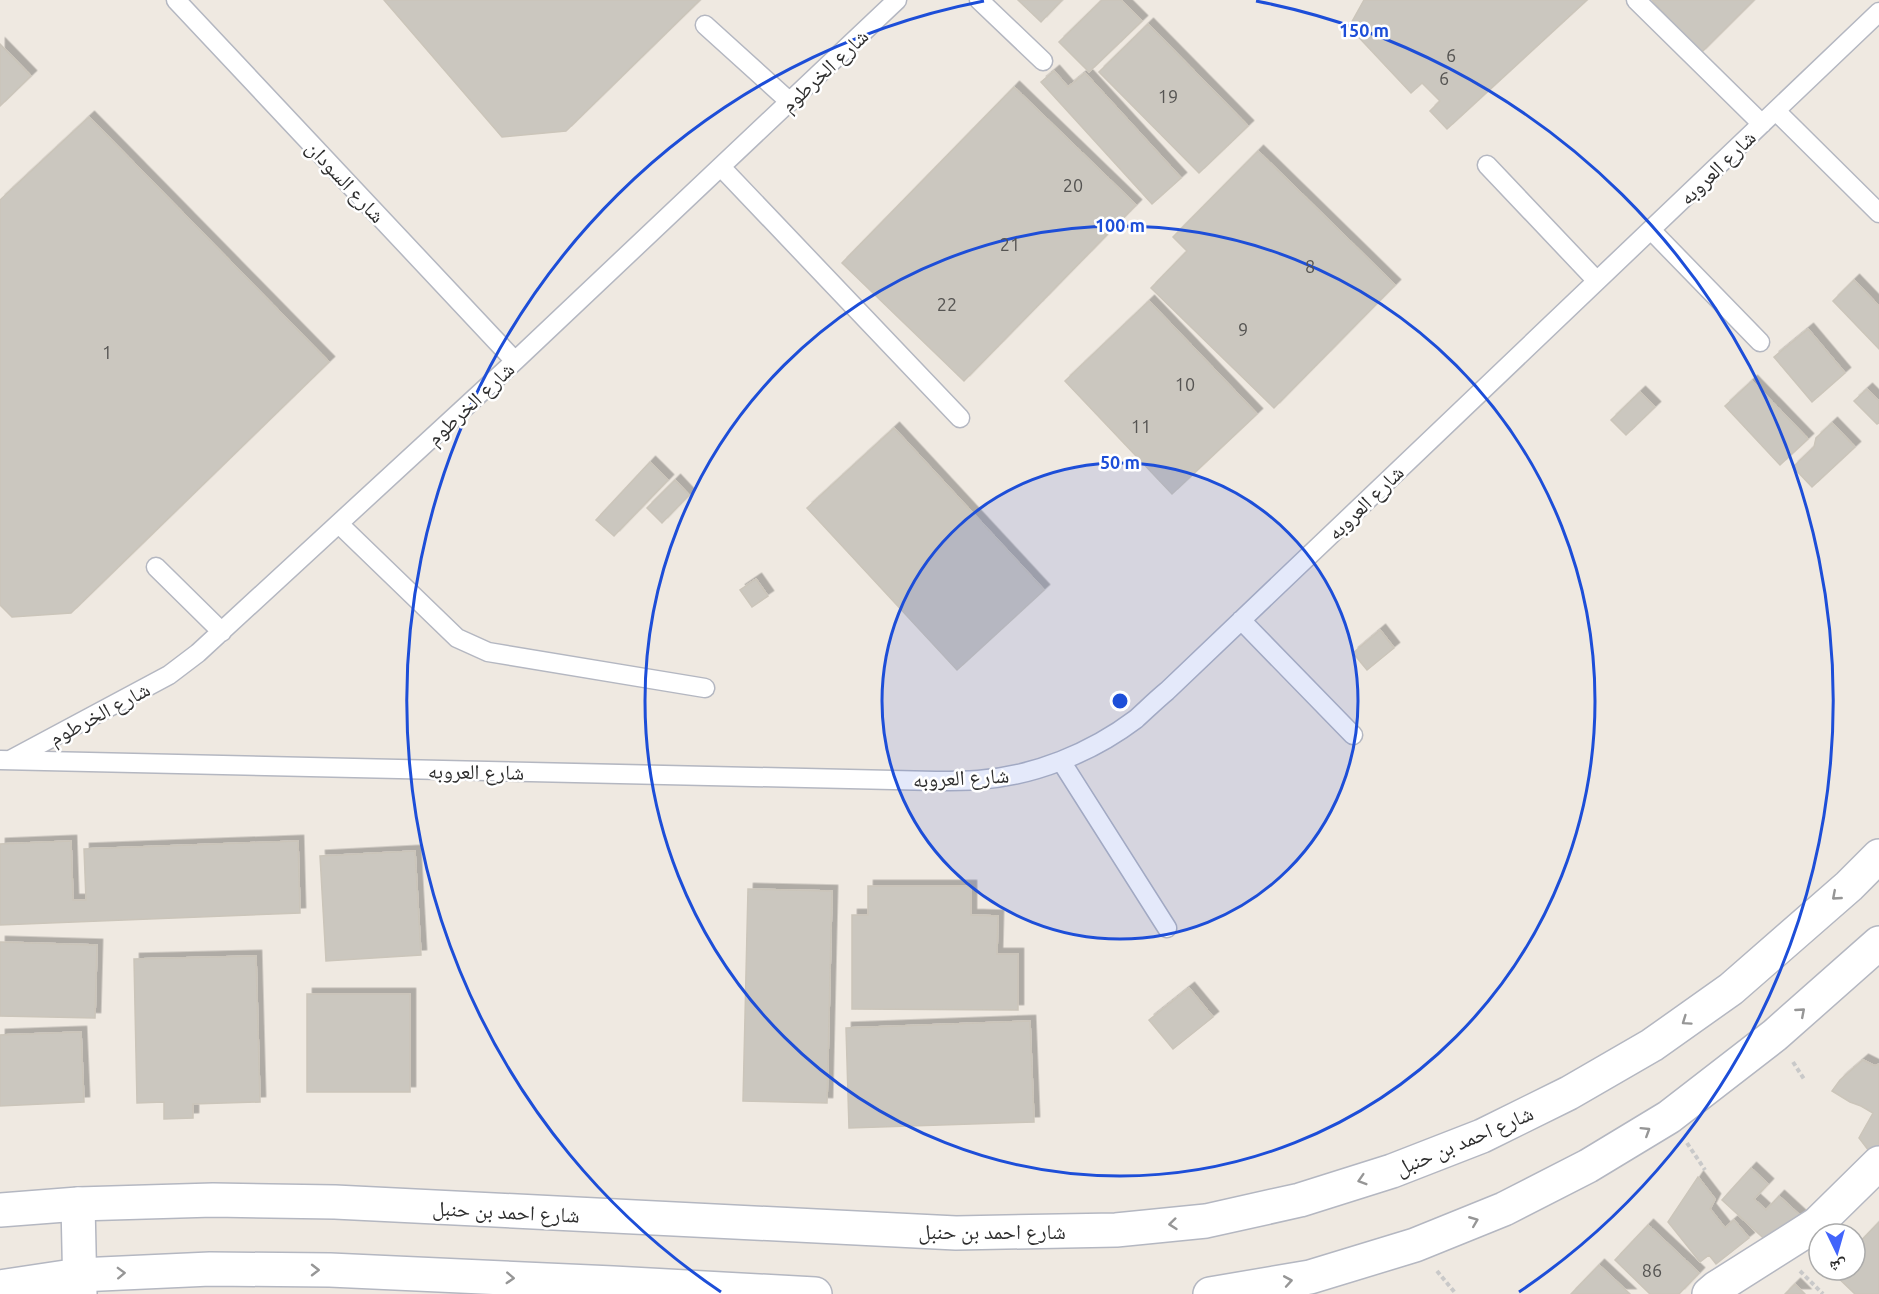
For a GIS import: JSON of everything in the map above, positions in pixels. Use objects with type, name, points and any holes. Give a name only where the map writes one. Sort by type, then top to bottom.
[{"type":"street","name":"شارع احمد بن حنبل","points":[[0,1210],[78,1204],[213,1200],[335,1202],[956,1233],[1116,1230],[1206,1221],[1300,1200],[1392,1171],[1482,1136],[1569,1093],[1652,1044],[1731,989],[1879,856]]},
{"type":"street","points":[[1210,1294],[1310,1277],[1415,1245],[1504,1209],[1588,1166],[1670,1116],[1775,1035],[1879,943]]},
{"type":"street","points":[[1709,1294],[1816,1224],[1879,1163]]},
{"type":"street","points":[[78,1204],[80,1284]]},
{"type":"street","points":[[0,1287],[80,1284],[210,1269],[330,1270],[613,1282],[815,1294]]},
{"type":"lane","name":"شارع السودان","points":[[176,0],[515,361]]},
{"type":"lane","name":"شارع الخرطوم","points":[[5,760],[169,675],[198,653],[515,361],[897,0]]},
{"type":"lane","points":[[979,0],[1043,61]]},
{"type":"lane","points":[[1636,0],[1762,124]]},
{"type":"lane","name":"شارع العروبه","points":[[5,760],[936,781],[979,780],[1010,776],[1061,761],[1100,743],[1135,719],[1879,12]]},
{"type":"lane","points":[[705,26],[790,102]]},
{"type":"lane","points":[[1776,111],[1879,213]]},
{"type":"lane","points":[[1486,165],[1597,281]]},
{"type":"lane","points":[[721,167],[960,418]]},
{"type":"lane","points":[[1651,230],[1760,342]]},
{"type":"lane","points":[[339,524],[457,638],[488,652],[705,688]]},
{"type":"lane","points":[[156,567],[222,632]]},
{"type":"lane","points":[[1241,620],[1353,735]]},
{"type":"lane","points":[[1061,761],[1167,928]]},
{"type":"building","points":[[384,0],[700,0],[566,131],[502,137]]},
{"type":"building","points":[[1018,0],[1062,0],[1041,22]]},
{"type":"building","points":[[1102,0],[1121,0],[1142,21],[1089,72],[1059,42]]},
{"type":"building","points":[[1364,0],[1587,0],[1447,129],[1430,111],[1440,101],[1422,83],[1411,93],[1349,27]]},
{"type":"building","points":[[1652,0],[1754,0],[1700,54]]},
{"type":"building","points":[[1148,24],[1248,126],[1199,173],[1099,72]]},
{"type":"building","points":[[0,44],[31,76],[0,106]]},
{"type":"building","points":[[1054,71],[1068,87],[1085,73],[1181,178],[1152,204],[1041,82]]},
{"type":"building","points":[[1014,87],[1136,205],[964,381],[842,263]]},
{"type":"building","points":[[89,117],[329,362],[71,613],[12,617],[0,605],[0,200]]},
{"type":"building","points":[[1258,151],[1395,285],[1274,408],[1151,288],[1187,251],[1173,237]]},
{"type":"building","points":[[1854,280],[1879,306],[1879,349],[1833,301]]},
{"type":"building","points":[[1149,301],[1257,414],[1172,494],[1065,381]]},
{"type":"building","points":[[1808,329],[1845,373],[1812,402],[1774,357]]},
{"type":"building","points":[[1752,381],[1808,439],[1780,465],[1725,406]]},
{"type":"building","points":[[1867,389],[1879,401],[1879,423],[1877,424],[1854,401]]},
{"type":"building","points":[[1640,392],[1655,407],[1626,435],[1611,420]]},
{"type":"building","points":[[1832,423],[1855,447],[1812,487],[1793,467],[1814,447],[1816,438]]},
{"type":"building","points":[[894,428],[1044,590],[957,670],[807,508]]},
{"type":"building","points":[[650,462],[668,480],[614,536],[596,520]]},
{"type":"building","points":[[675,480],[689,495],[662,523],[647,508]]},
{"type":"building","points":[[756,579],[768,596],[752,607],[740,590]]},
{"type":"building","points":[[1380,630],[1394,648],[1367,670],[1353,653]]},
{"type":"building","points":[[71,841],[73,900],[86,900],[84,849],[298,841],[300,913],[0,925],[0,844]]},
{"type":"building","points":[[415,851],[421,955],[326,961],[320,856]]},
{"type":"building","points":[[868,886],[971,886],[971,915],[998,916],[997,954],[1018,954],[1018,1010],[852,1009],[852,915],[868,915]]},
{"type":"building","points":[[748,889],[832,891],[827,1103],[743,1101]]},
{"type":"building","points":[[0,942],[97,945],[95,1018],[0,1016]]},
{"type":"building","points":[[256,956],[260,1102],[193,1104],[193,1118],[164,1119],[164,1102],[137,1103],[134,959]]},
{"type":"building","points":[[1189,988],[1213,1017],[1173,1049],[1149,1020]]},
{"type":"building","points":[[307,994],[410,994],[410,1092],[307,1092]]},
{"type":"building","points":[[1030,1021],[1034,1122],[849,1128],[846,1028]]},
{"type":"building","points":[[81,1032],[84,1102],[0,1106],[0,1035]]},
{"type":"building","points":[[1863,1060],[1875,1066],[1879,1064],[1879,1150],[1872,1155],[1859,1138],[1873,1113],[1832,1091],[1840,1080]]},
{"type":"building","points":[[1751,1168],[1768,1184],[1754,1199],[1766,1210],[1779,1196],[1807,1222],[1771,1245],[1722,1200]]},
{"type":"building","points":[[1698,1177],[1715,1199],[1710,1209],[1725,1228],[1734,1220],[1749,1238],[1716,1264],[1709,1255],[1700,1262],[1668,1222]]},
{"type":"building","points":[[1879,1222],[1879,1294],[1855,1294],[1842,1282],[1867,1282],[1867,1234]]},
{"type":"building","points":[[1648,1225],[1699,1273],[1679,1294],[1650,1294],[1615,1260]]},
{"type":"building","points":[[1599,1265],[1630,1294],[1571,1294]]},
{"type":"building","points":[[1795,1284],[1805,1294],[1785,1294]]}]
